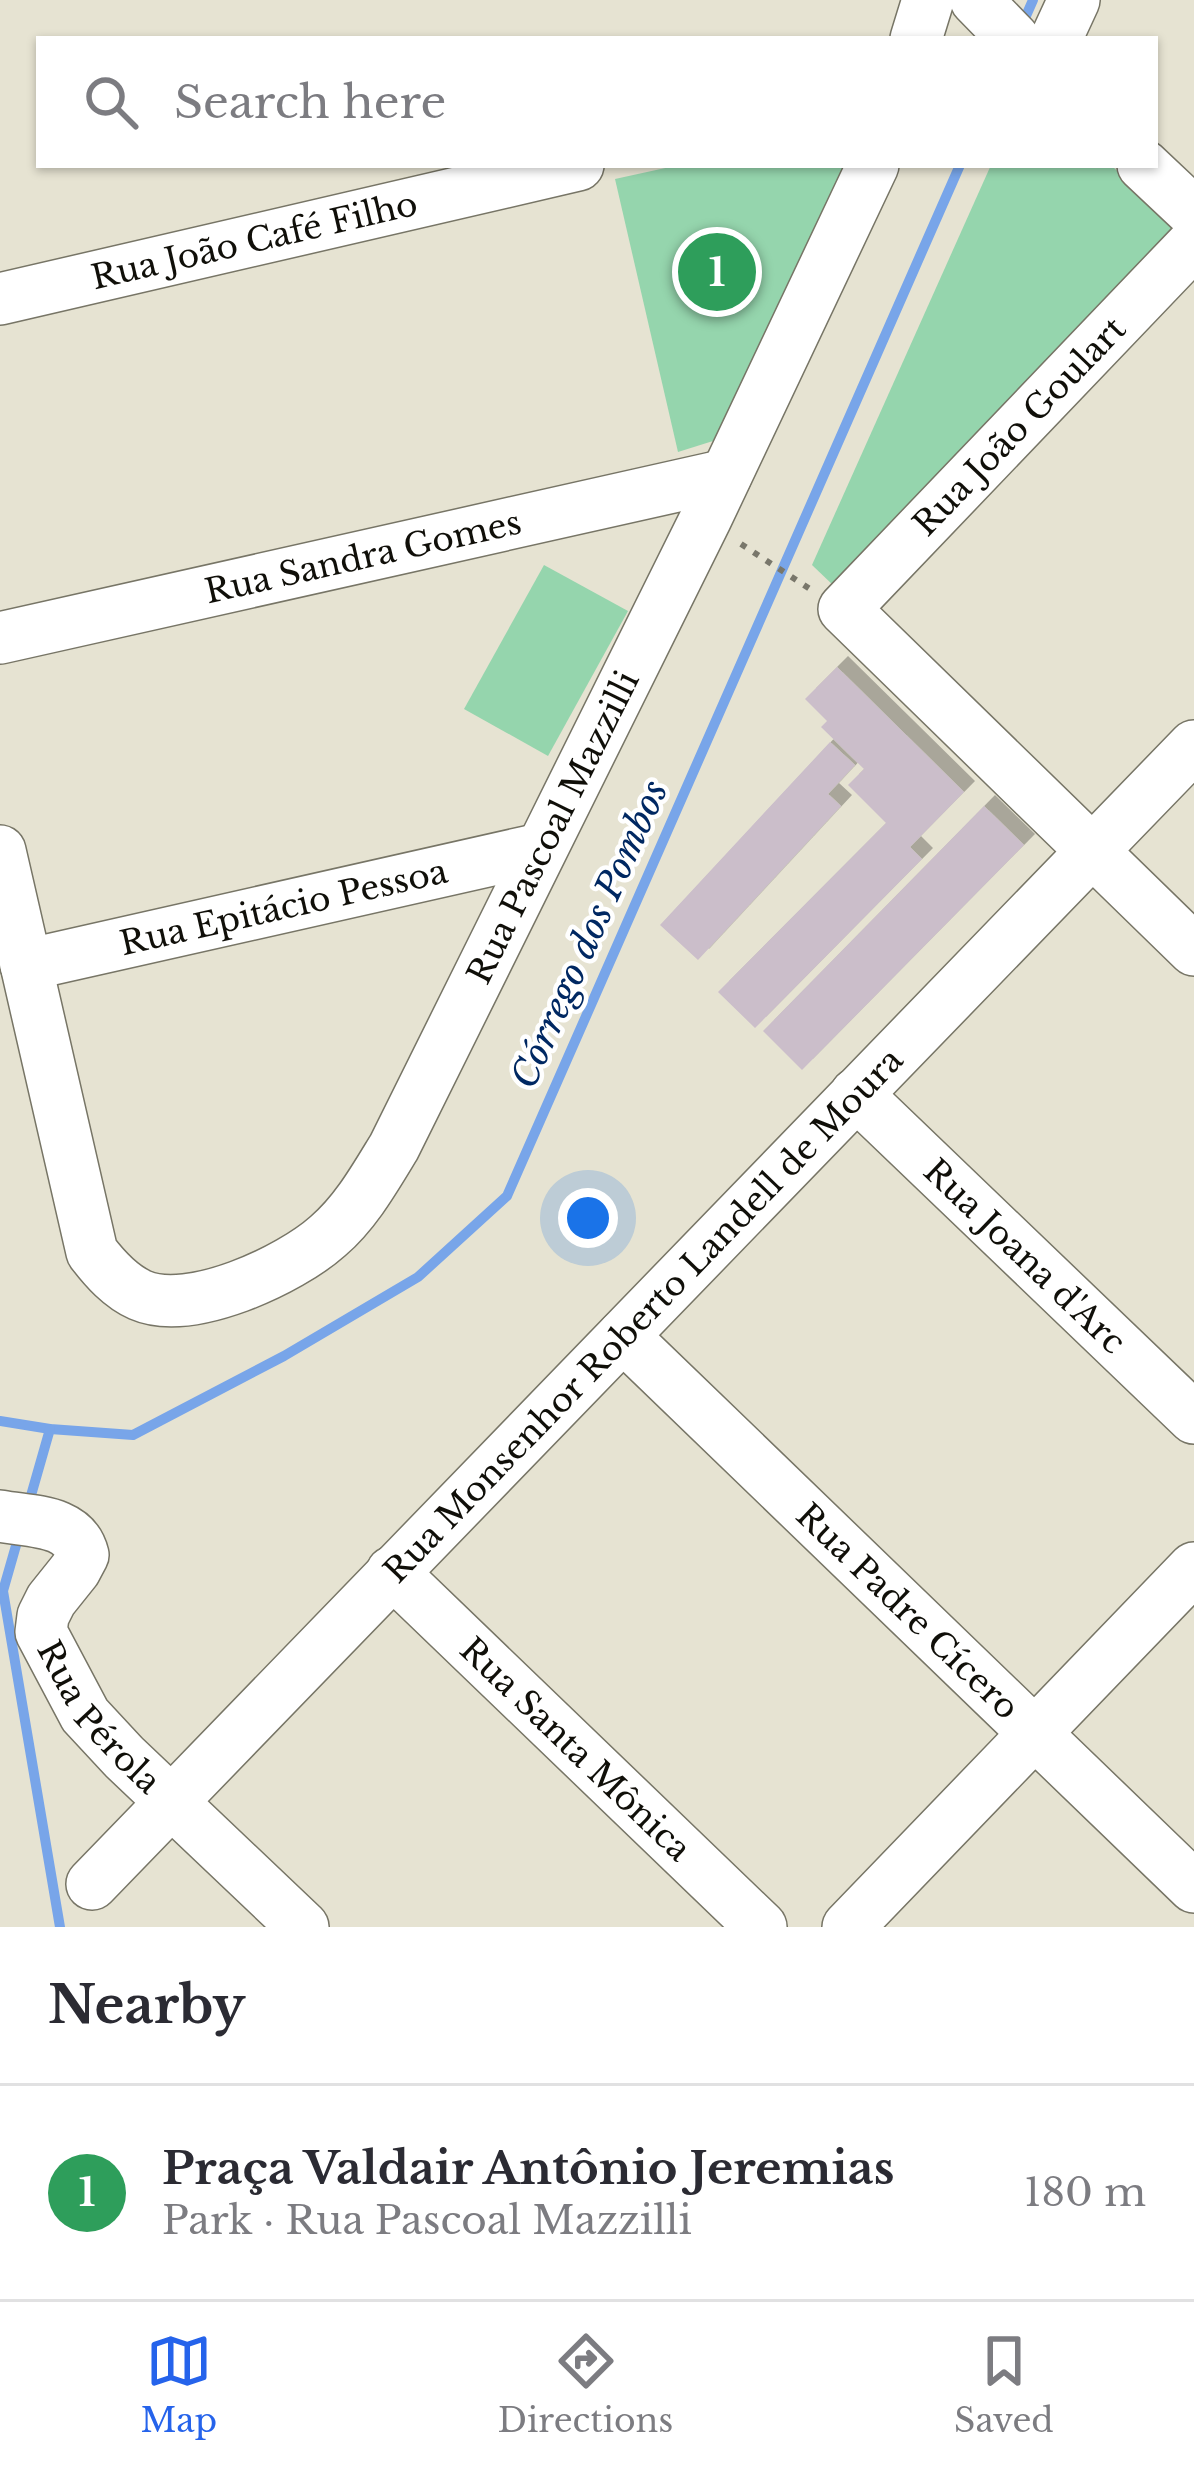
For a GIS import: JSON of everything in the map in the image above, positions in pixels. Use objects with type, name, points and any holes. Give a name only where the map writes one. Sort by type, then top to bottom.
[{"type":"street","points":[[917,36],[928,0]]},
{"type":"street","points":[[976,0],[1011,36]]},
{"type":"street","points":[[1057,36],[1074,0]]},
{"type":"street","name":"Rua João Café Filho","points":[[0,299],[565,168]]},
{"type":"street","name":"Rua Pascoal Mazzilli","points":[[26,965],[92,1252],[108,1274],[142,1296],[179,1301],[220,1294],[272,1273],[327,1237],[366,1192],[394,1147],[726,475],[872,168]]},
{"type":"street","points":[[1146,168],[1194,213]]},
{"type":"street","name":"Rua João Goulart","points":[[1092,851],[844,609],[1194,243]]},
{"type":"street","name":"Rua Sandra Gomes","points":[[0,638],[726,475]]},
{"type":"street","name":"Rua Monsenhor Roberto Landell de Moura","points":[[92,1884],[1194,746]]},
{"type":"street","name":"Rua Epitácio Pessoa","points":[[26,965],[540,849]]},
{"type":"street","points":[[0,851],[26,965]]},
{"type":"street","points":[[1092,851],[1194,950]]},
{"type":"street","name":"Rua Joana d'Arc","points":[[856,1094],[1194,1418]]},
{"type":"street","name":"Rua Padre Cícero","points":[[623,1336],[1194,1887]]},
{"type":"street","name":"Rua Pérola","points":[[28,1522],[79,1540],[83,1555],[51,1600],[41,1632],[85,1715],[303,1927]]},
{"type":"street","points":[[848,1927],[1194,1568]]},
{"type":"street","name":"Rua Santa Mônica","points":[[392,1573],[761,1927]]},
{"type":"path","points":[[748,550],[793,578]]},
{"type":"green space","points":[[665,168],[850,168],[713,441],[678,452],[615,179]]},
{"type":"green space","points":[[990,168],[1114,168],[1180,232],[835,587],[812,565]]},
{"type":"green space","points":[[544,565],[628,611],[548,756],[464,709]]},
{"type":"building","points":[[837,667],[964,792],[910,847],[922,859],[755,1028],[718,992],[886,823],[848,785],[864,769],[821,727],[827,721],[805,699]]},
{"type":"building","points":[[830,742],[855,765],[828,794],[841,806],[698,960],[660,925]]},
{"type":"building","points":[[984,806],[1024,845],[802,1070],[763,1031]]},
{"type":"waterway","name":"Córrego dos Pombos","points":[[1022,25],[1033,0]]},
{"type":"waterway","name":"Córrego dos Pombos","points":[[0,1421],[133,1435],[284,1356],[418,1277],[507,1196],[959,168]]},
{"type":"waterway","points":[[28,1506],[50,1429]]},
{"type":"waterway","points":[[19,1535],[3,1591],[60,1927]]},
{"type":"place","name":"Praça Valdair Antônio Jeremias","points":[[717,272]]}]
